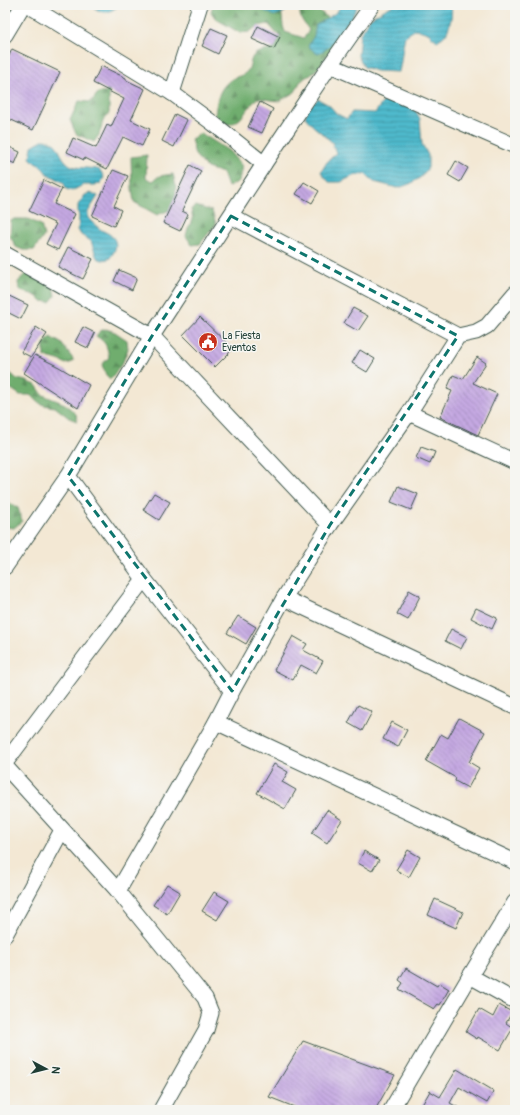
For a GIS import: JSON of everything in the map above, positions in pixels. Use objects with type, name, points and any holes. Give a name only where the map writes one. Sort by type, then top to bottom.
[{"type":"street","points":[[5,35],[23,5]]},
{"type":"street","points":[[28,5],[172,93],[264,164]]},
{"type":"street","points":[[172,93],[200,5]]},
{"type":"street","points":[[5,567],[68,476],[152,336],[230,216],[330,65],[372,5]]},
{"type":"street","points":[[330,65],[515,146]]},
{"type":"street","points":[[230,216],[458,336],[476,332],[487,326],[515,293]]},
{"type":"street","points":[[5,254],[152,336],[330,525]]},
{"type":"street","points":[[118,891],[216,722],[284,598],[330,525],[409,412],[458,336]]},
{"type":"street","points":[[409,412],[515,462]]},
{"type":"street","points":[[68,476],[144,579],[232,691]]},
{"type":"street","points":[[5,763],[144,579]]},
{"type":"street","points":[[284,598],[515,707]]},
{"type":"street","points":[[216,722],[515,862]]},
{"type":"street","points":[[5,766],[118,891],[206,998],[211,1013],[206,1030],[161,1110]]},
{"type":"street","points":[[5,934],[62,830]]},
{"type":"street","points":[[391,1110],[515,902]]},
{"type":"street","points":[[470,976],[515,1001]]},
{"type":"highlighted area","points":[[231,216],[458,336],[330,525],[232,691],[68,476],[152,336]]},
{"type":"green space","points":[[213,5],[278,5],[281,7],[285,32],[304,38],[309,30],[300,15],[302,5],[316,5],[316,8],[333,22],[338,36],[332,49],[319,67],[311,75],[300,82],[295,92],[279,101],[257,98],[240,119],[232,124],[214,124],[218,99],[223,88],[232,79],[242,75],[249,69],[254,55],[262,51],[274,49],[280,37],[268,24],[258,26],[249,32],[240,33],[216,19],[211,12]]},
{"type":"green space","points":[[109,91],[109,113],[103,121],[99,135],[94,142],[76,134],[70,120],[79,101],[91,102],[98,93]]},
{"type":"green space","points":[[201,133],[229,151],[242,166],[239,181],[228,187],[223,173],[207,168],[195,155],[191,139]]},
{"type":"green space","points":[[147,155],[146,178],[153,181],[159,176],[173,174],[176,189],[170,210],[157,215],[134,202],[131,157]]},
{"type":"green space","points":[[196,206],[212,211],[216,224],[200,244],[192,245],[186,236],[188,228],[193,220],[191,209]]},
{"type":"green space","points":[[14,219],[28,219],[41,225],[44,236],[34,250],[23,250],[16,247],[10,236],[11,221]]},
{"type":"green space","points":[[26,273],[53,286],[55,296],[50,302],[41,301],[36,296],[20,289],[18,282]]},
{"type":"green space","points":[[106,329],[115,332],[127,340],[128,349],[123,362],[110,379],[106,375],[102,365],[109,357],[107,347],[102,340],[96,336],[100,331]]},
{"type":"green space","points":[[50,337],[61,343],[73,359],[73,362],[66,364],[44,356],[44,344]]},
{"type":"green space","points":[[9,372],[17,379],[36,385],[43,395],[65,404],[76,414],[77,421],[69,418],[55,407],[41,404],[30,395],[20,395],[5,386],[5,373]]},
{"type":"green space","points":[[5,500],[18,508],[22,521],[14,528],[5,527]]},
{"type":"water","points":[[95,5],[120,5],[103,12],[96,9]]},
{"type":"water","points":[[262,5],[291,5],[285,12],[274,16],[263,10]]},
{"type":"water","points":[[341,5],[358,5],[352,17],[328,48],[317,54],[308,46],[314,36],[316,25],[337,12]]},
{"type":"water","points":[[393,5],[451,5],[451,20],[447,32],[437,41],[428,33],[416,29],[405,36],[399,72],[376,71],[364,67],[358,56],[360,34],[370,18]]},
{"type":"water","points":[[393,97],[414,107],[420,119],[422,144],[428,155],[428,168],[421,177],[410,184],[398,188],[374,182],[365,174],[353,176],[341,182],[329,182],[321,172],[327,162],[336,153],[332,142],[305,117],[309,106],[318,99],[329,105],[337,114],[347,119],[352,112],[375,113],[382,103]]},
{"type":"water","points":[[42,140],[53,142],[70,165],[100,170],[104,177],[101,183],[95,185],[83,185],[72,191],[66,189],[64,183],[48,175],[41,166],[30,158],[32,146]]},
{"type":"water","points":[[90,193],[98,196],[88,212],[88,218],[100,229],[109,234],[116,243],[114,252],[109,259],[102,260],[97,258],[91,241],[81,235],[78,230],[78,205],[85,195]]},
{"type":"building","points":[[258,26],[280,37],[274,49],[252,39]]},
{"type":"building","points":[[211,28],[227,35],[218,54],[202,46]]},
{"type":"building","points":[[12,49],[60,72],[33,130],[5,117],[5,65]]},
{"type":"building","points":[[101,66],[145,89],[131,120],[150,129],[142,146],[123,137],[107,169],[85,158],[84,160],[67,152],[73,138],[96,148],[107,125],[111,127],[124,99],[93,83]]},
{"type":"building","points":[[260,102],[273,109],[262,133],[248,127]]},
{"type":"building","points":[[175,114],[187,120],[174,147],[162,141]]},
{"type":"building","points":[[5,145],[20,152],[15,164],[5,159]]},
{"type":"building","points":[[456,161],[468,168],[460,182],[448,175]]},
{"type":"building","points":[[190,165],[201,171],[182,211],[188,214],[180,231],[163,223]]},
{"type":"building","points":[[113,170],[128,176],[114,206],[121,210],[114,226],[92,216]]},
{"type":"building","points":[[44,180],[62,189],[54,204],[75,214],[58,250],[46,244],[56,224],[29,211]]},
{"type":"building","points":[[304,182],[319,191],[312,203],[296,194]]},
{"type":"building","points":[[68,247],[93,259],[83,279],[58,267]]},
{"type":"building","points":[[119,270],[137,278],[132,290],[114,281]]},
{"type":"building","points":[[5,294],[28,305],[21,319],[5,311]]},
{"type":"building","points":[[353,308],[368,316],[358,331],[344,323]]},
{"type":"building","name":"La Fiesta Eventos","points":[[200,317],[233,349],[215,367],[183,335]]},
{"type":"building","points":[[36,327],[47,334],[31,357],[21,352]]},
{"type":"building","points":[[83,327],[95,333],[88,348],[75,342]]},
{"type":"building","points":[[360,350],[375,359],[367,372],[352,363]]},
{"type":"building","points":[[35,355],[89,385],[78,408],[24,373]]},
{"type":"building","points":[[477,357],[486,363],[473,383],[497,394],[478,435],[440,417],[452,391],[447,389],[453,375],[463,379]]},
{"type":"building","points":[[421,447],[435,452],[430,464],[416,458]]},
{"type":"building","points":[[398,486],[418,494],[411,510],[391,502]]},
{"type":"building","points":[[154,493],[170,502],[159,520],[143,510]]},
{"type":"building","points":[[409,590],[420,596],[408,620],[397,614]]},
{"type":"building","points":[[476,608],[497,618],[492,629],[471,618]]},
{"type":"building","points":[[238,616],[256,627],[246,644],[227,633]]},
{"type":"building","points":[[451,629],[467,637],[461,649],[445,641]]},
{"type":"building","points":[[293,636],[307,644],[303,650],[323,661],[316,673],[301,665],[293,680],[274,670]]},
{"type":"building","points":[[358,705],[372,712],[362,731],[348,723]]},
{"type":"building","points":[[459,718],[485,732],[469,762],[479,768],[468,788],[455,781],[456,778],[426,761],[441,734],[448,738]]},
{"type":"building","points":[[392,722],[407,730],[398,747],[383,739]]},
{"type":"building","points":[[274,764],[288,772],[282,782],[296,790],[285,809],[257,793]]},
{"type":"building","points":[[327,810],[342,820],[327,843],[312,833]]},
{"type":"building","points":[[408,850],[420,857],[409,877],[396,870]]},
{"type":"building","points":[[364,851],[379,860],[372,871],[358,863]]},
{"type":"building","points":[[167,884],[180,892],[167,914],[153,905]]},
{"type":"building","points":[[214,892],[229,901],[217,920],[202,911]]},
{"type":"building","points":[[435,899],[463,912],[456,928],[428,915]]},
{"type":"building","points":[[406,968],[437,986],[439,983],[449,989],[440,1005],[438,1004],[434,1009],[399,989],[403,983],[399,980]]},
{"type":"building","points":[[499,1005],[512,1012],[506,1023],[513,1028],[500,1050],[466,1032],[479,1009],[493,1017]]},
{"type":"building","points":[[303,1041],[395,1075],[375,1110],[302,1110],[269,1097]]},
{"type":"building","points":[[457,1069],[494,1091],[487,1103],[459,1087],[450,1103],[463,1110],[419,1110],[430,1091],[440,1097]]},
{"type":"place","name":"La Fiesta Eventos","points":[[208,342]]}]
